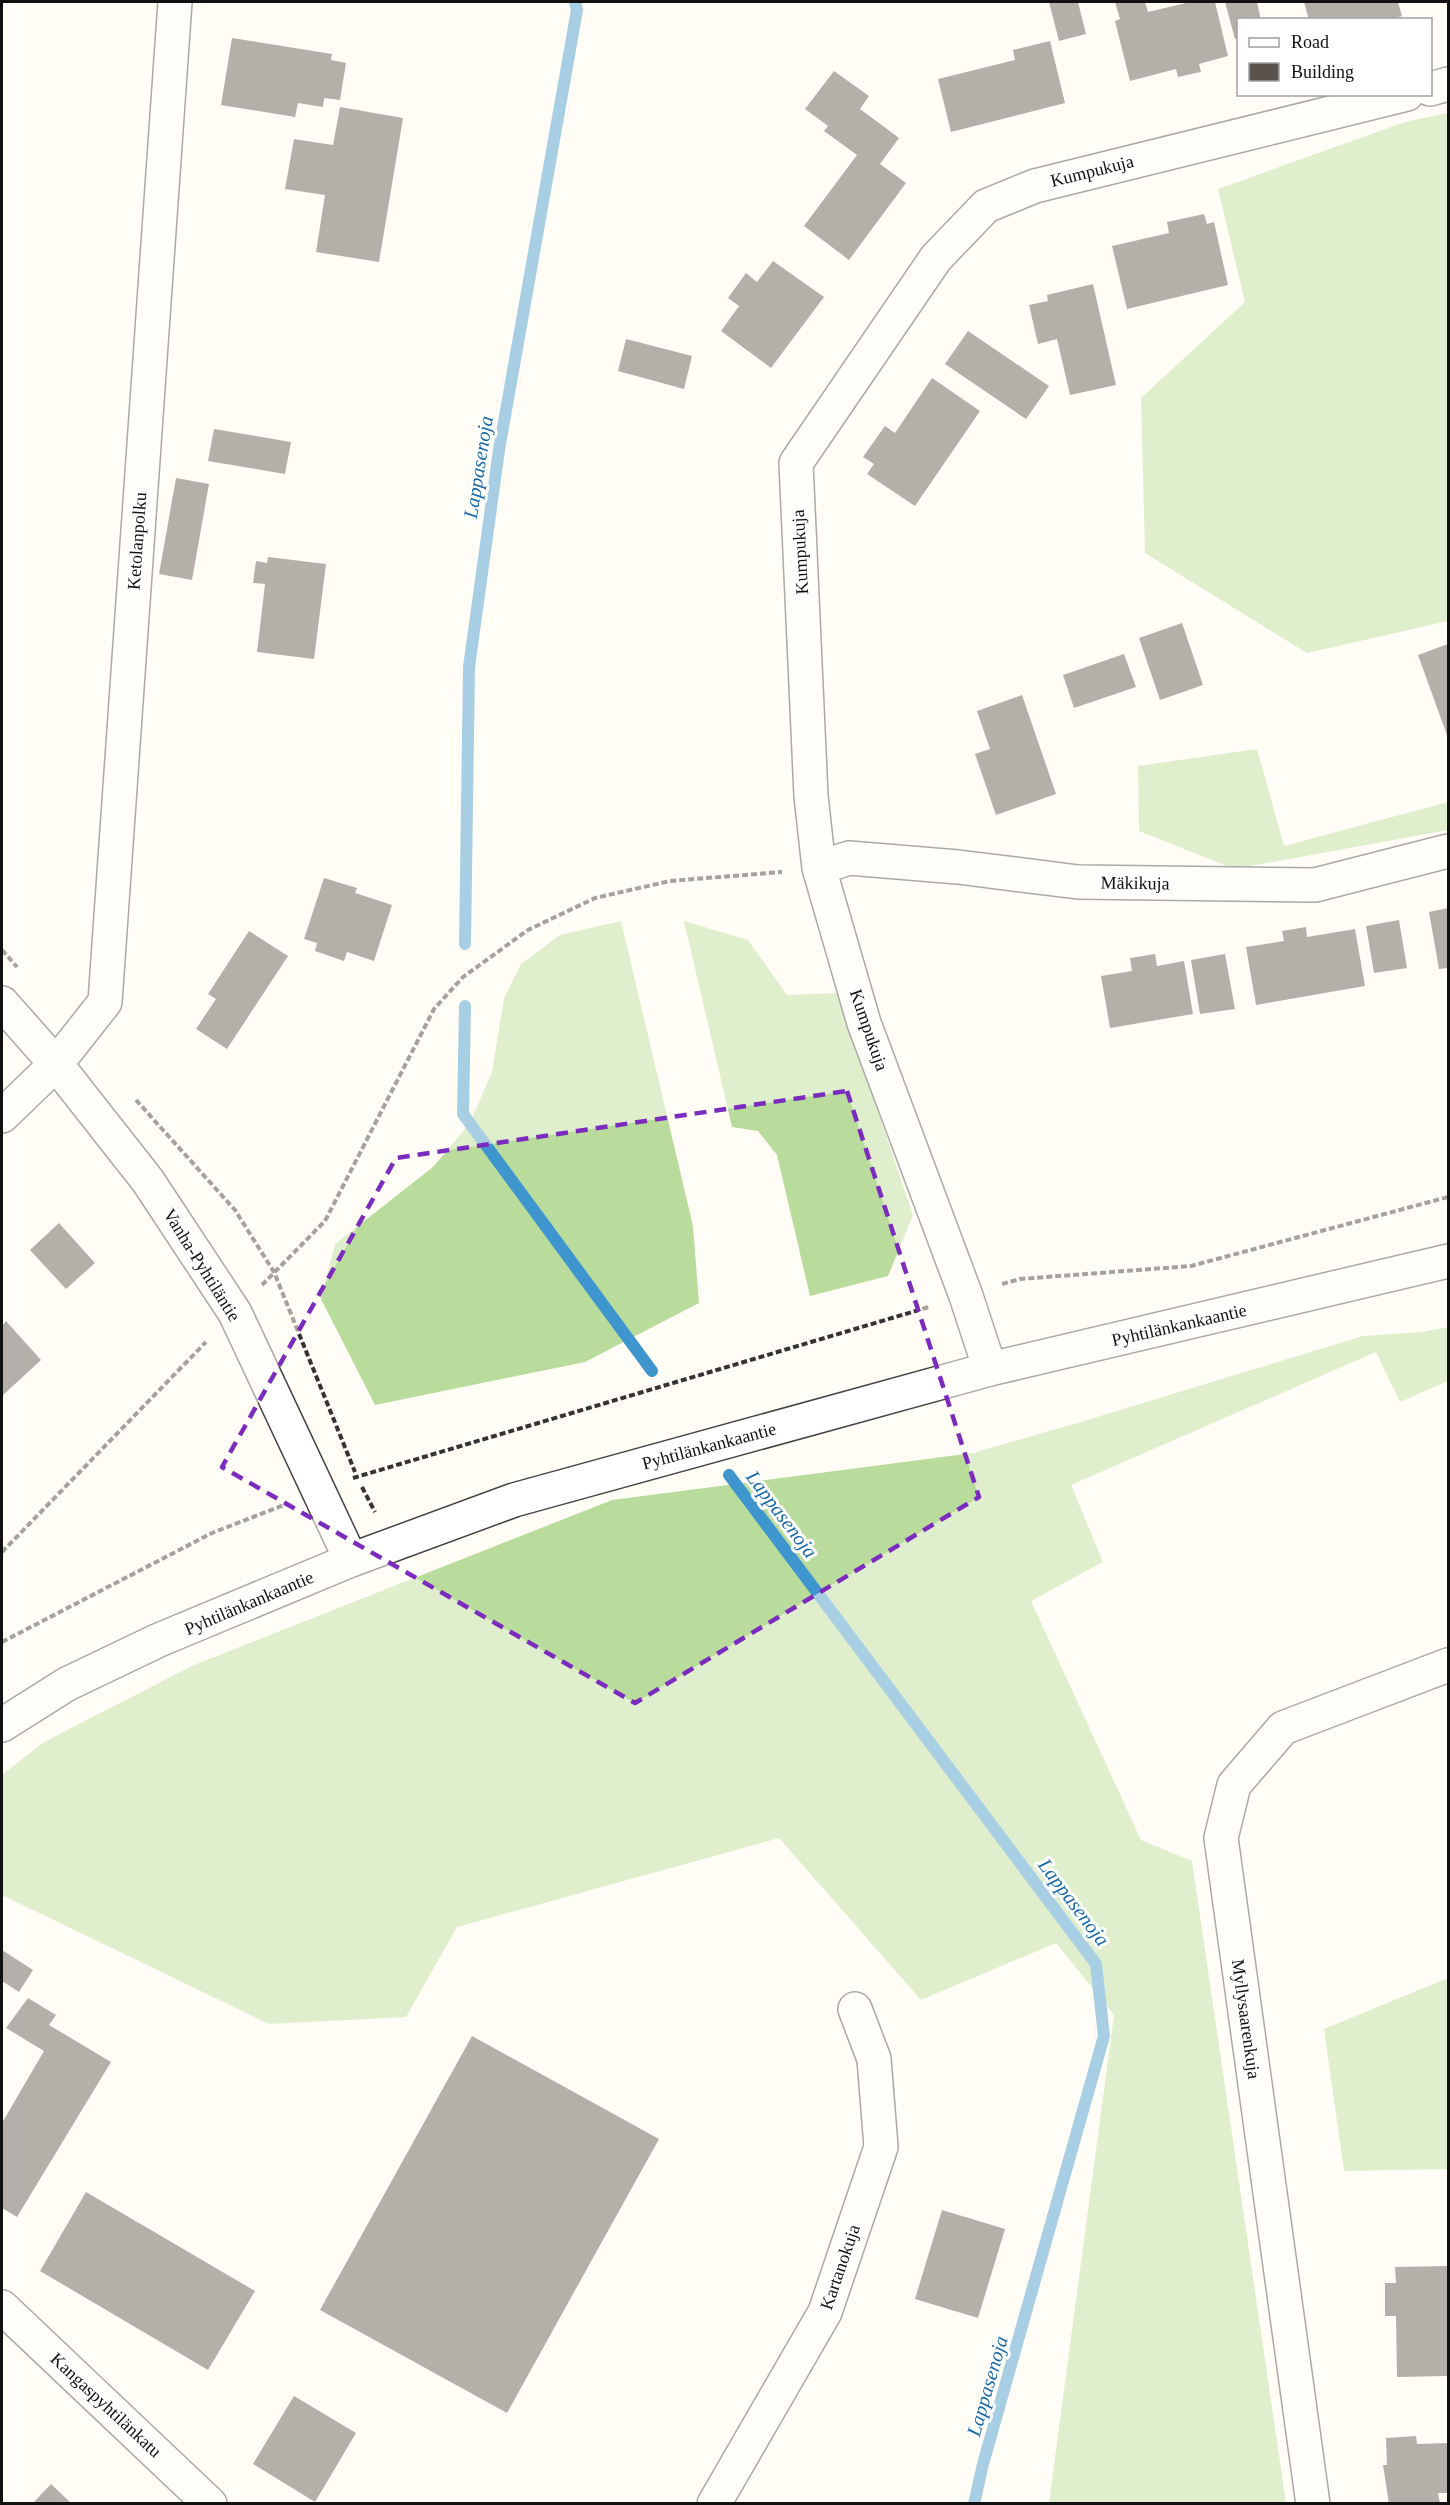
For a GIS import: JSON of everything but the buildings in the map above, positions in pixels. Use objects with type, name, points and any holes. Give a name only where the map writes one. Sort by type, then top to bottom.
[{"type":"street","name":"Ketolanpolku","points":[[2,1116],[56,1064],[105,1002],[175,2]]},
{"type":"street","points":[[1432,89],[1449,84]]},
{"type":"street","name":"Kumpukuja","points":[[990,1369],[966,1296],[864,1023],[819,868],[811,796],[795,464],[936,258],[986,206],[1035,186],[1399,96]]},
{"type":"street","name":"Mäkikuja","points":[[819,868],[849,858],[958,867],[1078,882],[1315,885],[1449,851]]},
{"type":"street","name":"Vanha-Pyhtiläntie","points":[[2,1003],[56,1064],[148,1181],[234,1313],[351,1560]]},
{"type":"street","name":"Pyhtilänkankaantie","points":[[2,1725],[67,1684],[159,1640],[351,1560],[514,1500],[990,1369],[1449,1261]]},
{"type":"street","name":"Myllysaarenkuja","points":[[1313,2504],[1221,1838],[1234,1785],[1283,1728],[1449,1665]]},
{"type":"street","name":"Kartanokuja","points":[[714,2504],[825,2312],[882,2147],[874,2059],[855,2009]]},
{"type":"street","name":"Kangaspyhtilänkatu","points":[[2,2307],[210,2504]]},
{"type":"path","points":[[2,1552],[325,1221],[434,1009],[463,977],[528,930],[595,898],[670,881],[819,868]]},
{"type":"path","points":[[2,1642],[212,1533],[357,1477],[1020,1279],[1191,1266],[1449,1197]]},
{"type":"highlighted area","points":[[847,1091],[979,1497],[635,1703],[222,1467],[396,1158]]},
{"type":"green space","points":[[1448,113],[1448,621],[1307,653],[1145,553],[1141,398],[1245,302],[1218,189],[1405,122]]},
{"type":"green space","points":[[1257,749],[1284,846],[1448,802],[1448,830],[1234,869],[1139,831],[1138,766]]},
{"type":"green space","points":[[621,921],[693,1226],[699,1303],[585,1362],[375,1405],[321,1299],[335,1244],[433,1167],[470,1123],[492,1072],[504,998],[521,964],[560,935]]},
{"type":"green space","points":[[684,921],[748,940],[787,995],[838,993],[913,1215],[888,1276],[810,1296],[777,1155],[758,1131],[732,1127]]},
{"type":"green space","points":[[1448,1327],[1448,1381],[1400,1402],[1376,1352],[1071,1485],[1103,1562],[1031,1601],[1141,1840],[1192,1861],[1286,2503],[1049,2503],[1114,2015],[1056,1943],[921,2000],[779,1838],[457,1927],[406,2017],[269,2024],[2,1895],[2,1775],[44,1742],[194,1665],[612,1500],[973,1453],[1363,1336],[1422,1332]]},
{"type":"green space","points":[[1448,1978],[1448,2169],[1344,2171],[1324,2029]]},
{"type":"waterway","name":"Lappasenoja","points":[[465,944],[469,667],[499,450],[577,10],[575,2]]},
{"type":"waterway","name":"Lappasenoja","points":[[465,1006],[463,1114],[652,1371]]},
{"type":"waterway","name":"Lappasenoja","points":[[729,1475],[1096,1964],[1104,2036],[983,2464],[974,2504]]}]
